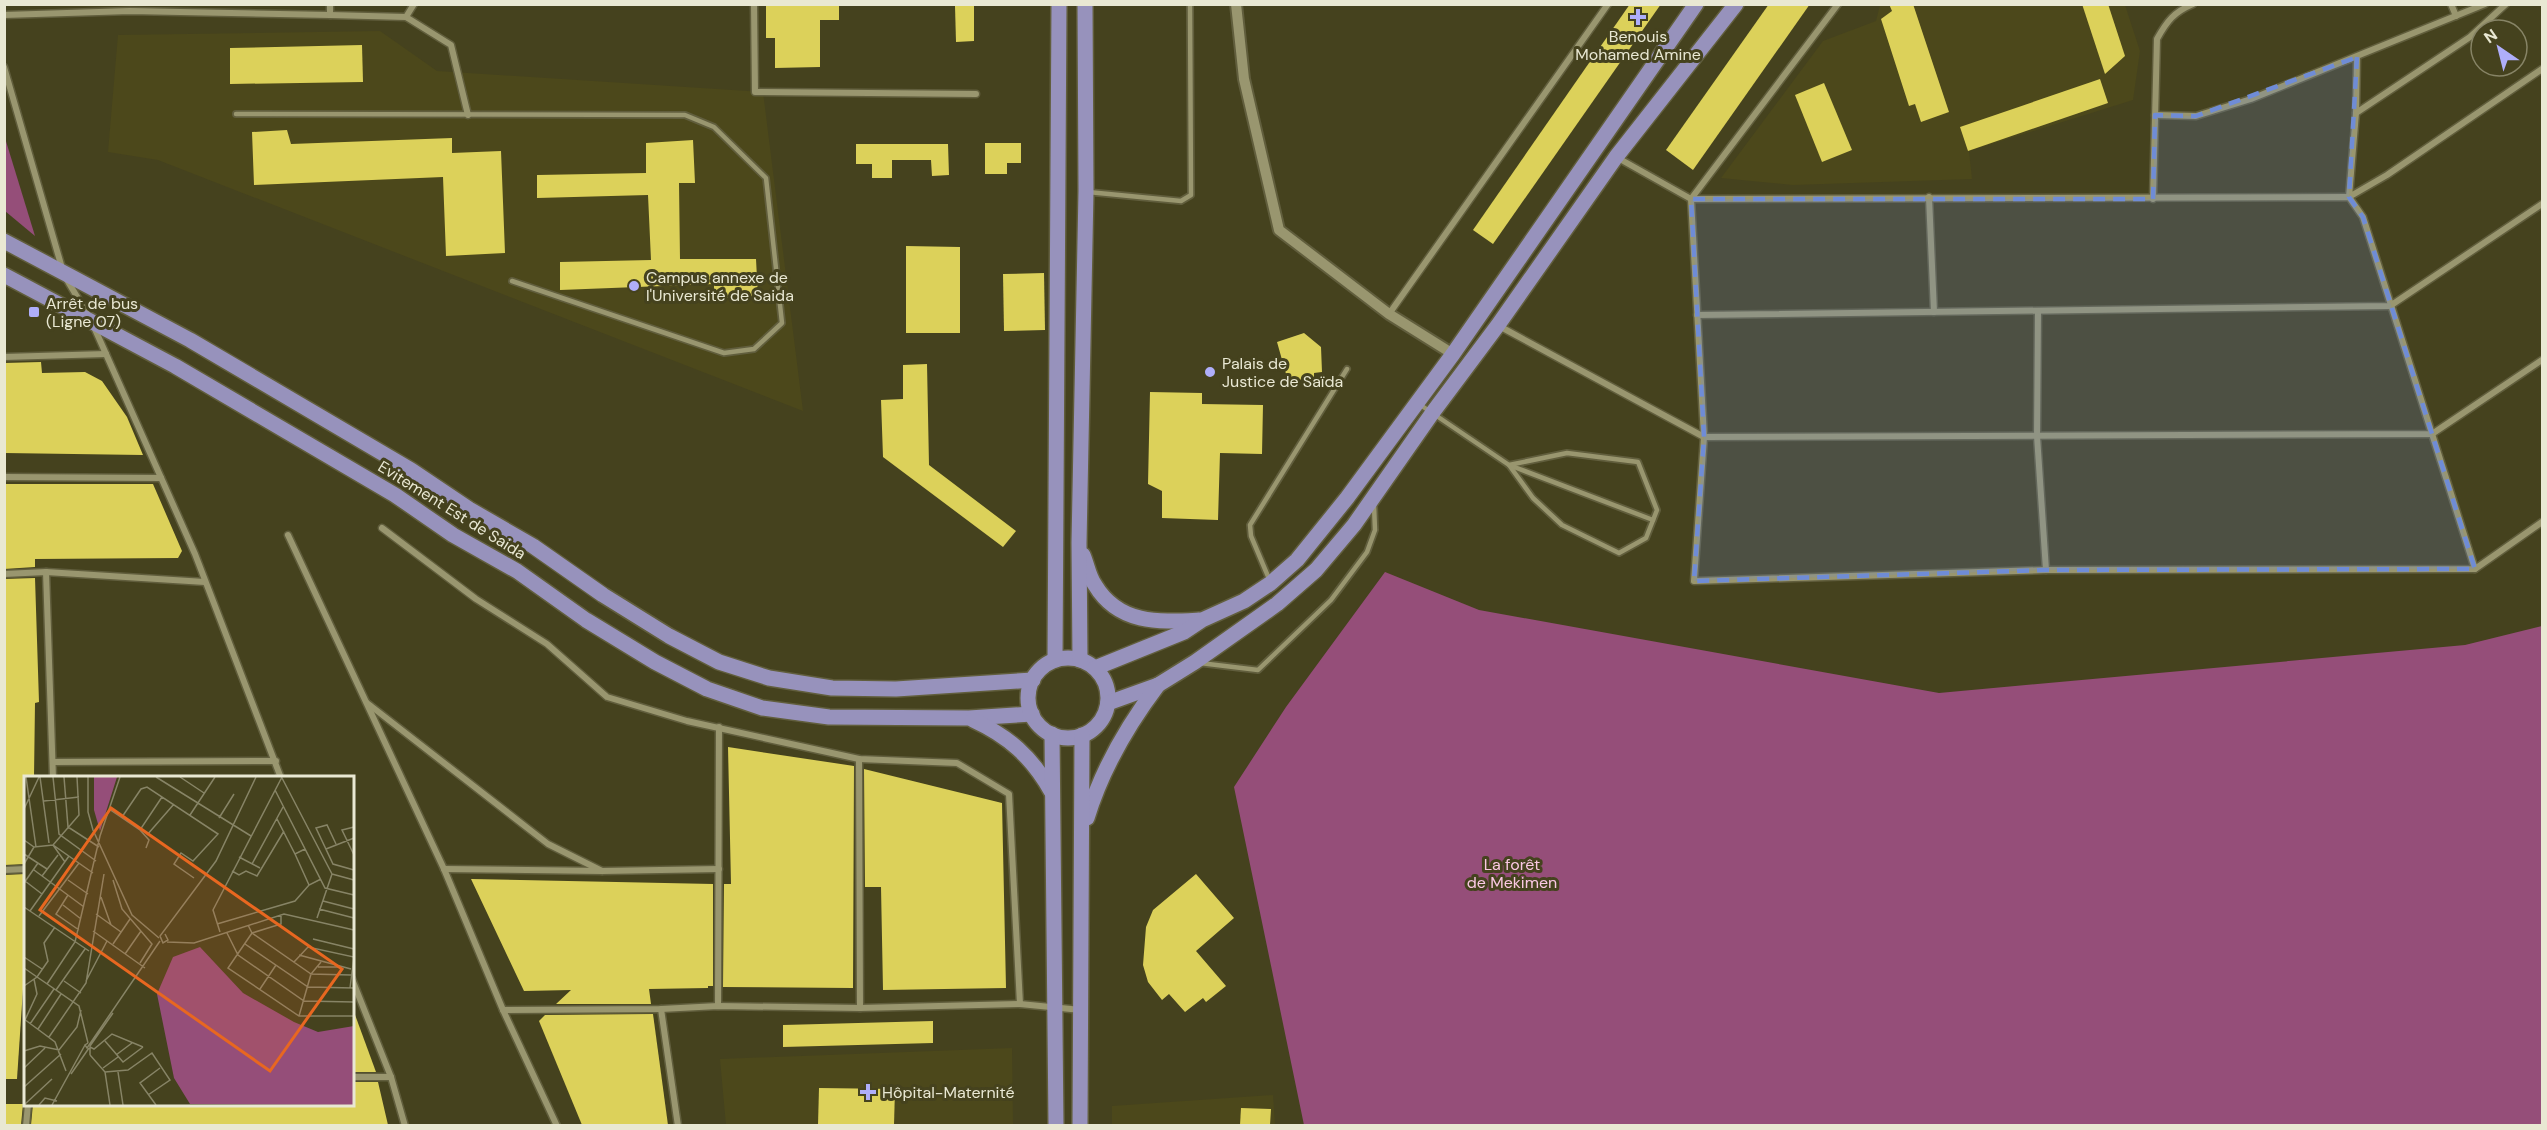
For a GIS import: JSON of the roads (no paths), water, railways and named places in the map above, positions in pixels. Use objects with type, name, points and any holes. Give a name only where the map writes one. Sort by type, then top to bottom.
[{"type":"main road","points":[[1055,660],[1059,4]]},
{"type":"main road","points":[[1080,660],[1086,191],[1085,4]]},
{"type":"main road","points":[[1095,668],[1184,632],[1202,620],[1244,601],[1271,583],[1297,560],[1322,530],[1453,354],[1696,4]]},
{"type":"main road","points":[[1108,703],[1158,685],[1195,662],[1277,604],[1316,570],[1354,525],[1433,412],[1498,326],[1616,157],[1736,4]]},
{"type":"main road","points":[[4,241],[190,340],[411,470],[469,509],[533,546],[603,595],[669,636],[719,662],[769,678],[832,688],[896,689],[1032,680]]},
{"type":"main road","name":"Evitement Est de Saida","points":[[4,275],[175,366],[395,495],[453,535],[517,571],[586,620],[655,662],[707,689],[762,708],[829,717],[969,718],[1032,714]]},
{"type":"main road","points":[[1080,543],[1094,585],[1115,606],[1142,620],[1156,623],[1202,620]]},
{"type":"main road","points":[[1068,658],[1080,660],[1095,668],[1107,687],[1108,703],[1102,719],[1090,731],[1082,735],[1067,737],[1052,734],[1038,724],[1032,714],[1029,694],[1032,680],[1042,668],[1055,660],[1068,658]]},
{"type":"main road","points":[[1082,832],[1105,770],[1126,730],[1158,685]]},
{"type":"main road","points":[[969,718],[1010,740],[1027,755],[1041,773],[1052,794]]},
{"type":"main road","points":[[1052,734],[1056,1125]]},
{"type":"main road","points":[[1080,1125],[1082,735]]},
{"type":"street","points":[[330,4],[330,15]]},
{"type":"street","points":[[406,17],[414,4]]},
{"type":"street","points":[[754,4],[755,92],[976,94]]},
{"type":"street","points":[[1236,4],[1244,79],[1279,230],[1389,314],[1453,354]]},
{"type":"street","points":[[1389,314],[1608,4]]},
{"type":"street","points":[[1838,4],[1691,199],[1704,437],[1694,581],[2046,570],[2475,569],[2542,522]]},
{"type":"street","points":[[2153,199],[2157,39],[2166,22],[2177,11],[2193,4]]},
{"type":"street","points":[[2451,4],[2456,16]]},
{"type":"street","points":[[2155,115],[2196,116],[2251,99],[2485,4]]},
{"type":"street","points":[[2356,113],[2470,38],[2506,4]]},
{"type":"street","points":[[4,15],[130,8],[406,17],[451,45],[468,115]]},
{"type":"street","points":[[2357,57],[2356,113],[2349,197],[2363,217],[2475,569]]},
{"type":"street","points":[[4,67],[63,272],[91,321],[161,478],[205,582],[281,776]]},
{"type":"street","points":[[1616,157],[1691,199],[2349,197],[2387,176],[2542,69]]},
{"type":"street","points":[[1929,198],[1934,312]]},
{"type":"street","points":[[1697,315],[2390,306],[2542,204]]},
{"type":"street","points":[[2038,310],[2037,436],[2046,570]]},
{"type":"street","points":[[1498,326],[1704,437],[2432,434],[2542,360]]},
{"type":"street","points":[[4,357],[106,354]]},
{"type":"street","points":[[4,477],[161,478]]},
{"type":"street","points":[[382,528],[476,599],[547,644],[607,698],[719,727],[859,759],[957,763],[1009,794],[1020,1004]]},
{"type":"street","points":[[288,535],[444,869],[503,1010],[557,1125]]},
{"type":"street","points":[[4,574],[46,572],[205,582]]},
{"type":"street","points":[[46,572],[53,776]]},
{"type":"street","points":[[366,702],[548,844],[602,871]]},
{"type":"street","points":[[718,1006],[719,727]]},
{"type":"street","points":[[859,759],[861,1008]]},
{"type":"street","points":[[53,762],[276,761]]},
{"type":"street","points":[[4,870],[24,869]]},
{"type":"street","points":[[444,869],[602,871],[719,869]]},
{"type":"street","points":[[354,984],[391,1077],[405,1125]]},
{"type":"street","points":[[503,1010],[661,1009],[718,1006],[861,1008],[1020,1004],[1081,1010]]},
{"type":"street","points":[[661,1009],[678,1125]]},
{"type":"street","points":[[354,1077],[391,1077]]},
{"type":"street","points":[[26,1125],[28,1106]]},
{"type":"lane","points":[[1086,191],[1181,201],[1191,195],[1190,4]]},
{"type":"lane","points":[[236,114],[685,115],[714,127],[766,178],[782,323],[754,349],[724,353],[512,281]]},
{"type":"lane","points":[[1271,583],[1251,536],[1250,525],[1347,369]]},
{"type":"lane","points":[[1417,402],[1509,465],[1653,520]]},
{"type":"lane","points":[[1568,453],[1638,462],[1657,510],[1646,538],[1619,553],[1562,525],[1533,498],[1509,465],[1568,453]]},
{"type":"lane","points":[[1195,662],[1258,670],[1331,600],[1367,552],[1375,530],[1374,497]]},
{"type":"place","name":"Benouis Mohamed Amine","points":[[1638,17]]},
{"type":"place","name":"Campus annexe de l'Université de Saida","points":[[634,286]]},
{"type":"place","name":"Arrêt de bus (Ligne 07)","points":[[34,312]]},
{"type":"place","name":"Palais de Justice de Saïda","points":[[1210,372]]},
{"type":"place","name":"Hôpital-Maternité","points":[[868,1092]]},
{"type":"park label","name":"La forêt de Mekimen","points":[[1512,873]]}]
